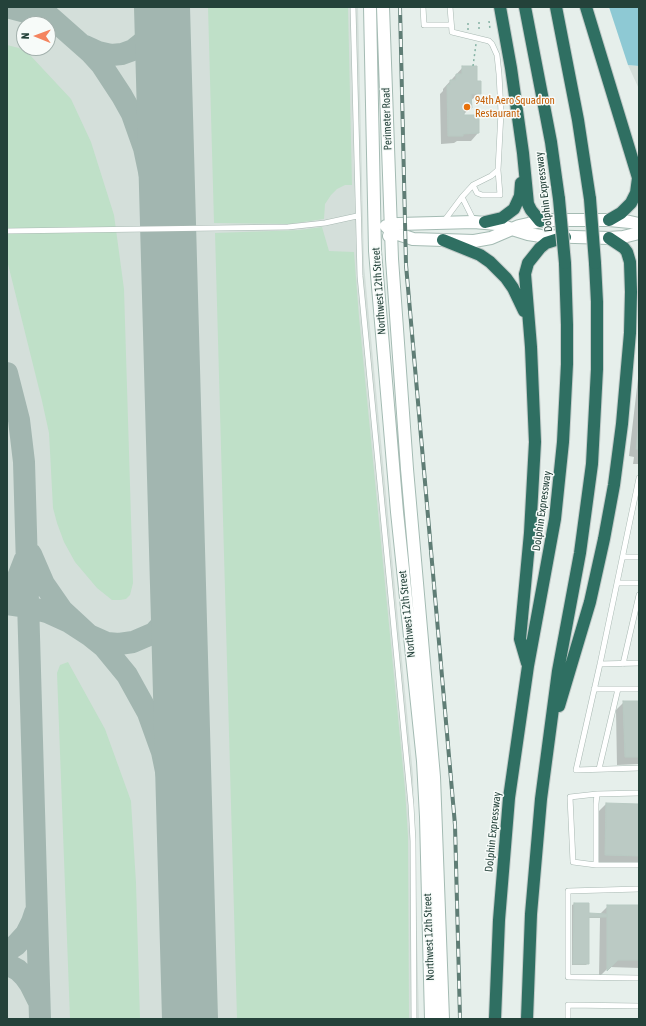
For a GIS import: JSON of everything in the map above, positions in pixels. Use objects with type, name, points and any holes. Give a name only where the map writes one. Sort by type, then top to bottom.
[{"type":"highway","points":[[500,7],[511,68],[528,204],[530,210],[540,221]]},
{"type":"highway","name":"Dolphin Expressway","points":[[495,1019],[498,920],[504,843],[514,756],[528,666],[554,526],[564,442],[567,364],[565,263],[560,199],[548,122],[525,7]]},
{"type":"highway","points":[[527,1019],[534,874],[558,672],[580,553],[592,464],[597,369],[597,302],[590,199],[579,127],[556,7]]},
{"type":"highway","points":[[586,7],[638,180],[636,193],[631,203],[621,213],[609,220]]},
{"type":"highway","points":[[479,222],[502,218],[514,209],[520,196],[520,186],[525,171]]},
{"type":"highway","points":[[528,666],[520,639],[530,533],[535,442],[529,320],[525,274],[528,262],[540,248],[546,243],[565,237]]},
{"type":"highway","points":[[549,742],[590,602],[608,521],[622,424],[630,333],[632,292],[630,262],[624,248],[609,238]]},
{"type":"highway","points":[[443,240],[480,255],[498,268],[513,288],[529,320]]},
{"type":"highway","points":[[632,292],[636,270],[639,264]]},
{"type":"main road","name":"Perimeter Road","points":[[370,7],[374,209]]},
{"type":"main road","name":"Perimeter Road","points":[[383,7],[391,231]]},
{"type":"main road","points":[[374,209],[382,223],[391,231],[413,239],[484,239],[511,229],[540,221],[609,220],[639,224]]},
{"type":"main road","name":"Northwest 12th Street","points":[[374,209],[375,251],[397,512],[423,762],[431,1019]]},
{"type":"main road","points":[[382,340],[387,313],[383,257],[384,249],[391,231],[398,224],[479,222],[535,236],[565,237],[609,238],[623,237],[639,232]]},
{"type":"main road","name":"Northwest 12th Street","points":[[391,231],[407,469],[434,777],[443,1019]]},
{"type":"main road","points":[[392,259],[396,250],[403,243],[413,239]]},
{"type":"lane","points":[[353,7],[359,263],[411,805],[414,1019]]},
{"type":"lane","points":[[423,7],[424,24],[451,25]]},
{"type":"lane","points":[[450,7],[452,32],[489,41],[495,48],[499,68],[500,153],[498,170],[500,195],[482,196],[477,193],[473,185]]},
{"type":"lane","points":[[443,223],[473,185],[491,176],[498,170]]},
{"type":"lane","points":[[462,197],[467,209],[479,222]]},
{"type":"lane","points":[[7,231],[288,227],[324,223],[357,216]]},
{"type":"lane","points":[[639,478],[576,770],[639,768]]},
{"type":"lane","points":[[623,557],[639,557]]},
{"type":"lane","points":[[617,583],[639,583]]},
{"type":"lane","points":[[623,664],[639,595]]},
{"type":"lane","points":[[600,664],[639,663]]},
{"type":"lane","points":[[594,689],[639,689]]},
{"type":"lane","points":[[599,769],[618,689]]},
{"type":"lane","points":[[639,793],[597,794],[570,797],[573,862],[596,865],[639,866]]},
{"type":"lane","points":[[596,865],[597,794]]},
{"type":"lane","points":[[639,889],[568,891],[568,977],[639,978]]},
{"type":"lane","points":[[568,1019],[568,1005],[639,1006]]},
{"type":"path","points":[[479,22],[479,29]]},
{"type":"path","points":[[489,22],[490,29]]},
{"type":"path","points":[[468,24],[468,30]]},
{"type":"path","points":[[473,66],[476,44]]},
{"type":"shaded area","points":[[7,7],[358,7],[364,265],[413,775],[419,1019],[7,1019]]},
{"type":"shaded area","points":[[628,65],[639,66],[639,89]]},
{"type":"green space","points":[[208,7],[348,7],[352,185],[345,185],[337,189],[331,195],[325,204],[324,219],[290,224],[214,223]]},
{"type":"green space","points":[[7,45],[16,47],[16,56],[31,56],[71,99],[91,142],[114,215],[124,289],[133,583],[130,595],[126,599],[112,600],[97,588],[75,562],[64,542],[57,523],[53,508],[49,433],[7,260]]},
{"type":"green space","points":[[322,227],[329,251],[354,252],[405,789],[408,836],[409,1019],[237,1019],[215,233],[300,230]]},
{"type":"green space","points":[[68,662],[105,729],[131,801],[136,883],[140,1019],[70,1019],[57,673],[60,665]]},
{"type":"water","points":[[609,7],[639,7],[639,66],[628,65]]},
{"type":"building","points":[[462,66],[477,66],[477,81],[481,81],[481,94],[471,94],[472,108],[464,108],[464,115],[479,115],[479,133],[463,134],[463,136],[448,136],[447,85],[450,85],[450,80],[456,80],[456,74],[462,74]]},
{"type":"building","points":[[639,423],[639,449],[636,449]]},
{"type":"building","points":[[623,701],[639,701],[639,757],[625,757]]},
{"type":"building","points":[[606,803],[639,804],[639,856],[605,855]]},
{"type":"building","points":[[574,903],[589,903],[589,913],[607,914],[607,917],[589,917],[589,964],[573,964]]},
{"type":"building","points":[[607,905],[639,905],[639,960],[618,960],[607,971]]},
{"type":"taxiway","points":[[7,7],[36,16]]},
{"type":"taxiway","points":[[39,7],[91,53],[101,64],[132,114],[144,148],[157,209],[172,385]]},
{"type":"taxiway","points":[[85,46],[98,52],[111,55],[122,54],[133,50],[143,42],[150,32],[159,7]]},
{"type":"taxiway","points":[[158,14],[165,107]]},
{"type":"taxiway","points":[[7,373],[19,420],[24,462],[40,1019]]},
{"type":"taxiway","points":[[31,554],[44,584],[62,610],[89,635],[107,643],[119,644],[133,642],[154,633],[171,611],[178,583]]},
{"type":"taxiway","points":[[7,590],[18,577],[25,559]]},
{"type":"taxiway","points":[[7,604],[47,612],[69,622],[89,635],[104,647],[127,675],[148,713],[162,752],[173,805],[188,976]]},
{"type":"taxiway","points":[[7,951],[16,945],[26,934],[35,913]]},
{"type":"taxiway","points":[[7,964],[18,970],[25,977],[38,1000]]},
{"type":"runway","points":[[162,7],[190,1019]]},
{"type":"railway","points":[[400,7],[406,265],[455,825],[460,1019]]},
{"type":"place","name":"94th Aero Squadron Restaurant","points":[[467,107]]}]
